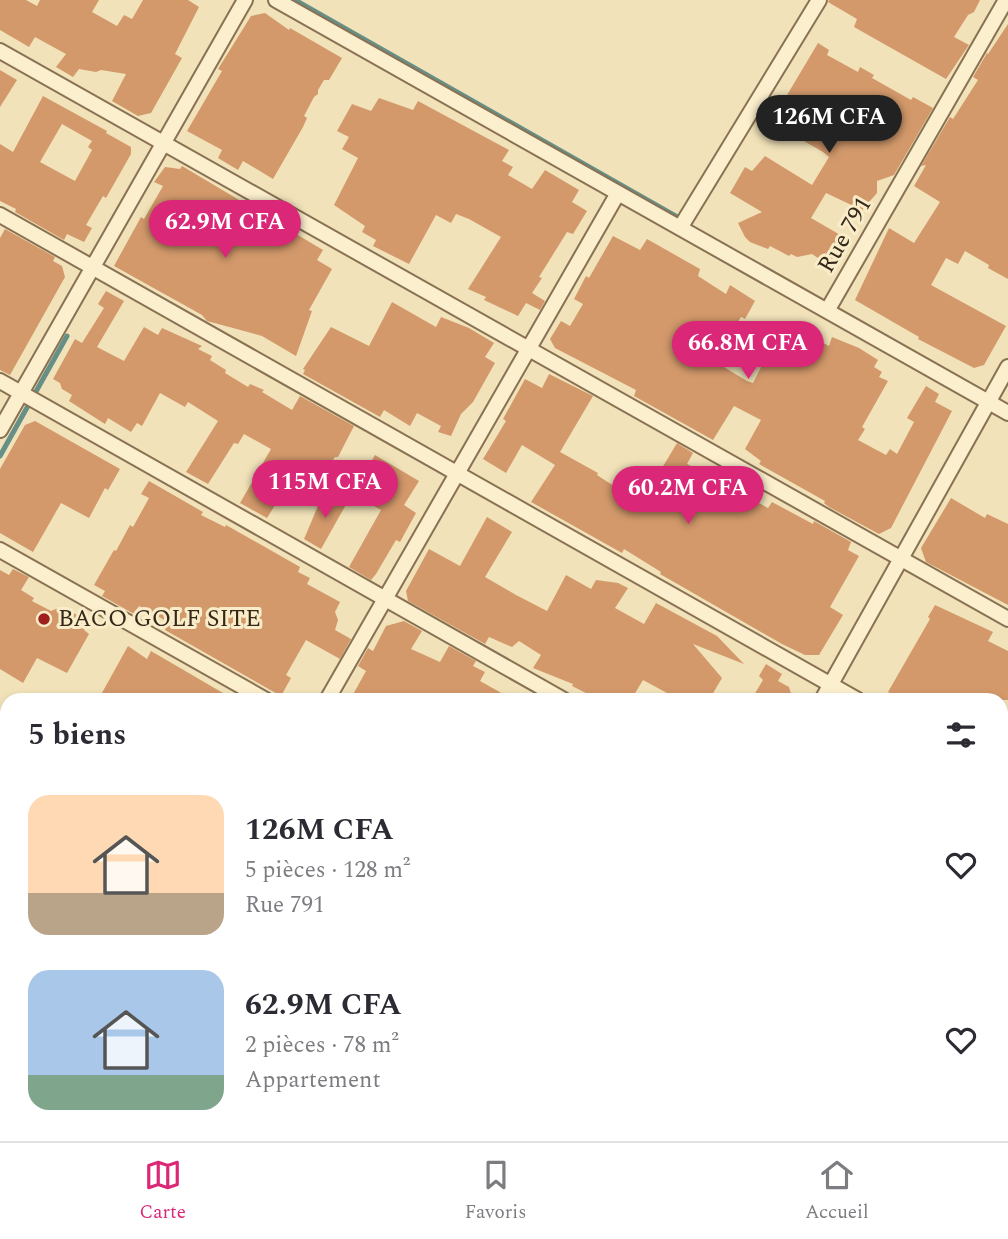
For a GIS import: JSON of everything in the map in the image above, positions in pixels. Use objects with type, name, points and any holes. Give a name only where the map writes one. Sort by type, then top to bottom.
[{"type":"street","points":[[0,430],[245,0]]},
{"type":"street","points":[[275,0],[1008,413]]},
{"type":"street","points":[[680,228],[819,0]]},
{"type":"street","name":"Rue 791","points":[[827,311],[1006,0]]},
{"type":"street","points":[[0,51],[1008,619]]},
{"type":"street","points":[[331,693],[618,193]]},
{"type":"street","points":[[0,215],[845,693]]},
{"type":"street","points":[[826,693],[1008,367]]},
{"type":"street","points":[[0,381],[552,693]]},
{"type":"street","points":[[0,550],[254,693]]},
{"type":"building","points":[[0,0],[26,0],[37,6],[40,0],[99,0],[92,12],[117,26],[124,15],[132,19],[143,0],[188,0],[199,7],[175,54],[182,58],[151,113],[138,116],[112,101],[126,74],[79,69],[73,77],[56,67],[66,54],[35,37],[29,47],[0,30]]},
{"type":"building","points":[[980,0],[954,37],[969,45],[946,79],[854,27],[857,19],[828,2]]},
{"type":"building","points":[[265,13],[289,30],[290,28],[342,58],[329,80],[324,80],[314,97],[304,116],[307,118],[303,127],[273,179],[243,161],[238,170],[218,158],[222,150],[187,131],[222,71],[218,69],[251,16]]},
{"type":"building","points":[[1008,24],[1008,279],[965,251],[958,264],[946,258],[931,285],[1006,326],[984,365],[974,368],[918,339],[919,337],[855,300],[889,228],[914,243],[940,202],[914,186],[926,165],[921,166],[950,117],[953,119],[978,80],[973,77]]},
{"type":"building","points":[[818,43],[829,50],[827,55],[858,72],[860,67],[874,75],[872,78],[911,100],[913,97],[933,108],[894,175],[877,181],[877,193],[862,210],[826,193],[811,218],[849,240],[845,254],[841,255],[833,268],[812,254],[789,256],[770,246],[768,249],[750,242],[738,223],[762,212],[730,193],[745,167],[752,171],[765,156],[812,185],[829,157],[771,122]]},
{"type":"building","points":[[0,70],[17,80],[0,107]]},
{"type":"building","points":[[43,96],[131,147],[131,154],[106,198],[103,196],[86,225],[92,228],[84,242],[67,234],[64,240],[0,201],[0,144],[13,152]],"holes":[[[62,124],[92,141],[88,147],[92,150],[75,181],[40,162]]]},
{"type":"building","points":[[379,98],[413,110],[418,101],[509,150],[502,161],[513,167],[508,175],[532,189],[545,170],[579,190],[572,202],[587,211],[573,234],[567,232],[539,277],[542,278],[532,293],[545,301],[540,310],[526,303],[518,316],[468,289],[501,237],[469,219],[456,214],[451,223],[436,215],[409,264],[373,246],[376,240],[362,232],[365,226],[334,205],[358,158],[342,149],[349,137],[337,131],[352,104],[371,111]]},
{"type":"building","points":[[182,166],[323,250],[317,260],[332,269],[309,310],[312,311],[296,356],[262,336],[207,321],[202,315],[114,266],[141,217],[144,219],[163,186],[154,182],[165,167],[180,169]]},
{"type":"building","points":[[5,229],[55,257],[53,261],[62,266],[65,277],[10,375],[0,370],[0,238]]},
{"type":"building","points":[[613,236],[640,250],[647,239],[700,269],[698,276],[726,294],[730,285],[755,301],[745,319],[741,317],[714,361],[747,381],[753,383],[784,322],[829,346],[832,337],[859,348],[878,360],[874,367],[882,372],[879,377],[888,381],[862,427],[865,429],[858,440],[886,455],[890,449],[897,454],[914,422],[907,418],[926,386],[939,394],[935,402],[952,411],[891,528],[879,534],[759,464],[761,461],[745,449],[761,420],[734,406],[713,440],[634,396],[636,390],[555,348],[550,339],[561,321],[570,326],[583,304],[574,299]]},
{"type":"building","points":[[106,291],[124,301],[97,347],[124,361],[144,327],[158,335],[162,328],[202,346],[198,349],[212,356],[210,360],[226,370],[225,373],[248,387],[250,384],[264,390],[262,392],[292,410],[300,396],[354,426],[338,457],[335,457],[320,481],[296,468],[274,501],[277,502],[267,518],[240,503],[271,449],[244,434],[238,444],[234,443],[208,484],[186,472],[218,421],[188,402],[185,407],[160,393],[142,426],[137,423],[131,432],[108,418],[105,424],[69,401],[72,395],[53,379],[75,339],[82,343],[104,308],[98,304]]},
{"type":"building","points":[[392,302],[436,327],[441,317],[469,328],[494,343],[485,357],[495,363],[473,402],[461,414],[451,436],[438,432],[441,426],[417,413],[410,426],[384,410],[380,417],[303,374],[303,369],[331,327],[369,346]]},
{"type":"building","points":[[549,374],[593,396],[560,452],[598,473],[597,475],[637,501],[639,496],[644,498],[677,443],[693,453],[687,464],[710,475],[714,469],[747,486],[742,494],[768,508],[772,502],[851,542],[848,550],[859,556],[830,607],[843,615],[819,655],[805,655],[782,644],[660,574],[661,572],[624,549],[622,553],[531,502],[555,465],[522,445],[506,473],[483,459],[506,421],[503,419],[525,379],[542,388]]},
{"type":"building","points":[[35,421],[120,469],[108,490],[105,488],[89,518],[61,503],[33,552],[0,533],[0,469],[25,425]]},
{"type":"building","points":[[375,455],[419,481],[404,505],[416,513],[400,542],[396,540],[371,580],[349,567],[381,510],[358,497],[371,473],[366,470]]},
{"type":"building","points":[[149,481],[203,512],[201,515],[225,527],[226,525],[300,567],[298,572],[310,578],[307,584],[340,602],[335,612],[338,620],[335,630],[351,639],[340,659],[306,640],[286,675],[291,678],[283,693],[276,693],[165,630],[168,622],[139,606],[134,614],[102,596],[105,591],[94,585],[149,498],[141,494]]},
{"type":"building","points":[[330,491],[348,501],[321,549],[304,539],[318,506],[322,506]]},
{"type":"building","points":[[951,498],[985,518],[987,514],[1008,524],[1008,605],[926,562],[921,548]]},
{"type":"building","points":[[487,517],[512,532],[485,577],[516,595],[547,611],[566,575],[591,589],[596,580],[618,583],[628,588],[615,608],[644,624],[656,603],[717,636],[744,664],[693,644],[722,678],[713,693],[667,693],[643,680],[635,693],[586,693],[572,686],[573,684],[533,668],[541,655],[519,641],[512,647],[489,637],[485,644],[408,601],[406,591],[429,549],[460,566]]},
{"type":"building","points":[[13,569],[29,577],[21,590],[34,598],[32,601],[51,611],[58,608],[69,617],[72,612],[89,622],[84,630],[89,634],[67,673],[37,658],[23,683],[0,669],[0,570],[9,575]]},
{"type":"building","points":[[935,605],[993,632],[988,641],[1008,651],[1008,693],[888,692],[930,619],[928,617]]},
{"type":"building","points":[[404,621],[422,631],[411,649],[440,662],[449,646],[476,661],[473,666],[485,672],[480,681],[501,693],[354,693],[366,671],[358,666],[368,648],[373,651],[386,626]]},
{"type":"building","points":[[128,646],[147,659],[151,651],[223,693],[102,693]]},
{"type":"building","points":[[766,664],[782,674],[778,681],[789,687],[791,693],[755,693],[763,680],[759,676]]},
{"type":"waterway","points":[[295,0],[679,218]]},
{"type":"waterway","points":[[0,456],[67,336]]},
{"type":"place","name":"BACO GOLF SITE","points":[[44,619]]}]
